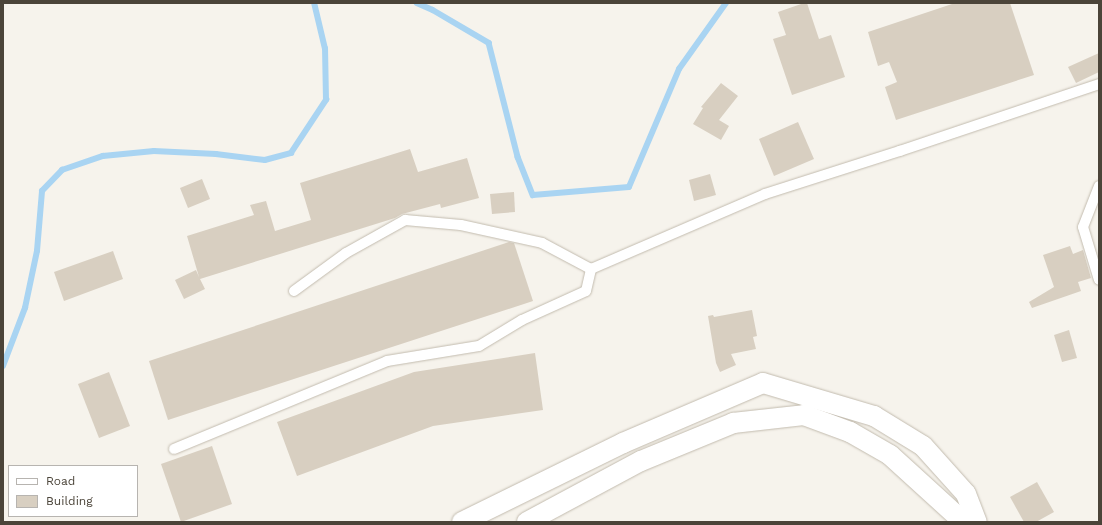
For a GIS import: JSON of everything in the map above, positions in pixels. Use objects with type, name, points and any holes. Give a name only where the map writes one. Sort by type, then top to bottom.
[{"type":"street","points":[[462,522],[489,507],[623,443],[763,383],[874,416],[923,446],[966,494],[977,522]]},
{"type":"street","points":[[527,522],[641,461],[733,423],[804,415],[850,432],[890,455],[957,516],[959,522]]},
{"type":"lane","points":[[591,269],[765,194],[900,151],[1099,84]]},
{"type":"lane","points":[[1099,186],[1096,210],[1083,227],[1099,280]]},
{"type":"lane","points":[[294,291],[346,253],[405,220],[461,225],[542,243],[591,269]]},
{"type":"lane","points":[[174,449],[387,361],[479,346],[522,320],[586,291],[591,269]]},
{"type":"building","points":[[807,3],[819,39],[831,35],[845,77],[792,95],[773,39],[786,35],[778,12]]},
{"type":"building","points":[[955,3],[1010,3],[1034,75],[896,120],[885,87],[897,82],[889,62],[878,66],[868,32]]},
{"type":"building","points":[[1099,53],[1099,72],[1076,83],[1068,67]]},
{"type":"building","points":[[721,83],[738,96],[719,120],[729,126],[721,140],[693,124],[703,108],[701,107]]},
{"type":"building","points":[[798,122],[814,159],[774,176],[759,139]]},
{"type":"building","points":[[410,149],[418,172],[467,158],[479,198],[441,208],[440,204],[402,214],[395,218],[200,279],[205,289],[184,299],[175,280],[196,270],[199,277],[187,236],[254,215],[250,205],[266,201],[275,231],[311,220],[300,183]]},
{"type":"building","points":[[710,174],[716,195],[694,201],[689,180]]},
{"type":"building","points":[[202,179],[210,199],[188,208],[180,188]]},
{"type":"building","points":[[514,192],[515,212],[492,214],[490,194]]},
{"type":"building","points":[[509,242],[514,243],[533,301],[168,420],[149,361]]},
{"type":"building","points":[[1070,246],[1073,254],[1083,250],[1091,278],[1078,282],[1081,291],[1032,308],[1029,302],[1054,287],[1043,255]]},
{"type":"building","points":[[113,251],[123,279],[64,301],[54,272]]},
{"type":"building","points":[[752,310],[757,336],[753,337],[756,349],[731,354],[736,365],[720,372],[716,363],[708,316],[713,315],[714,317]]},
{"type":"building","points":[[1069,330],[1077,358],[1062,362],[1054,335]]},
{"type":"building","points":[[535,353],[543,410],[433,426],[297,476],[277,422],[414,372]]},
{"type":"building","points":[[109,372],[130,426],[99,438],[78,384]]},
{"type":"building","points":[[212,446],[232,504],[181,522],[161,464]]},
{"type":"building","points":[[1037,482],[1054,512],[1036,522],[1024,522],[1010,497]]},
{"type":"waterway","points":[[3,366],[25,308],[37,251],[42,191],[62,170],[103,156],[154,151],[216,154],[265,160],[291,153],[326,100],[325,49],[314,3]]},
{"type":"waterway","points":[[417,3],[433,10],[489,43],[518,157],[533,195],[629,187],[679,69],[726,3]]}]
